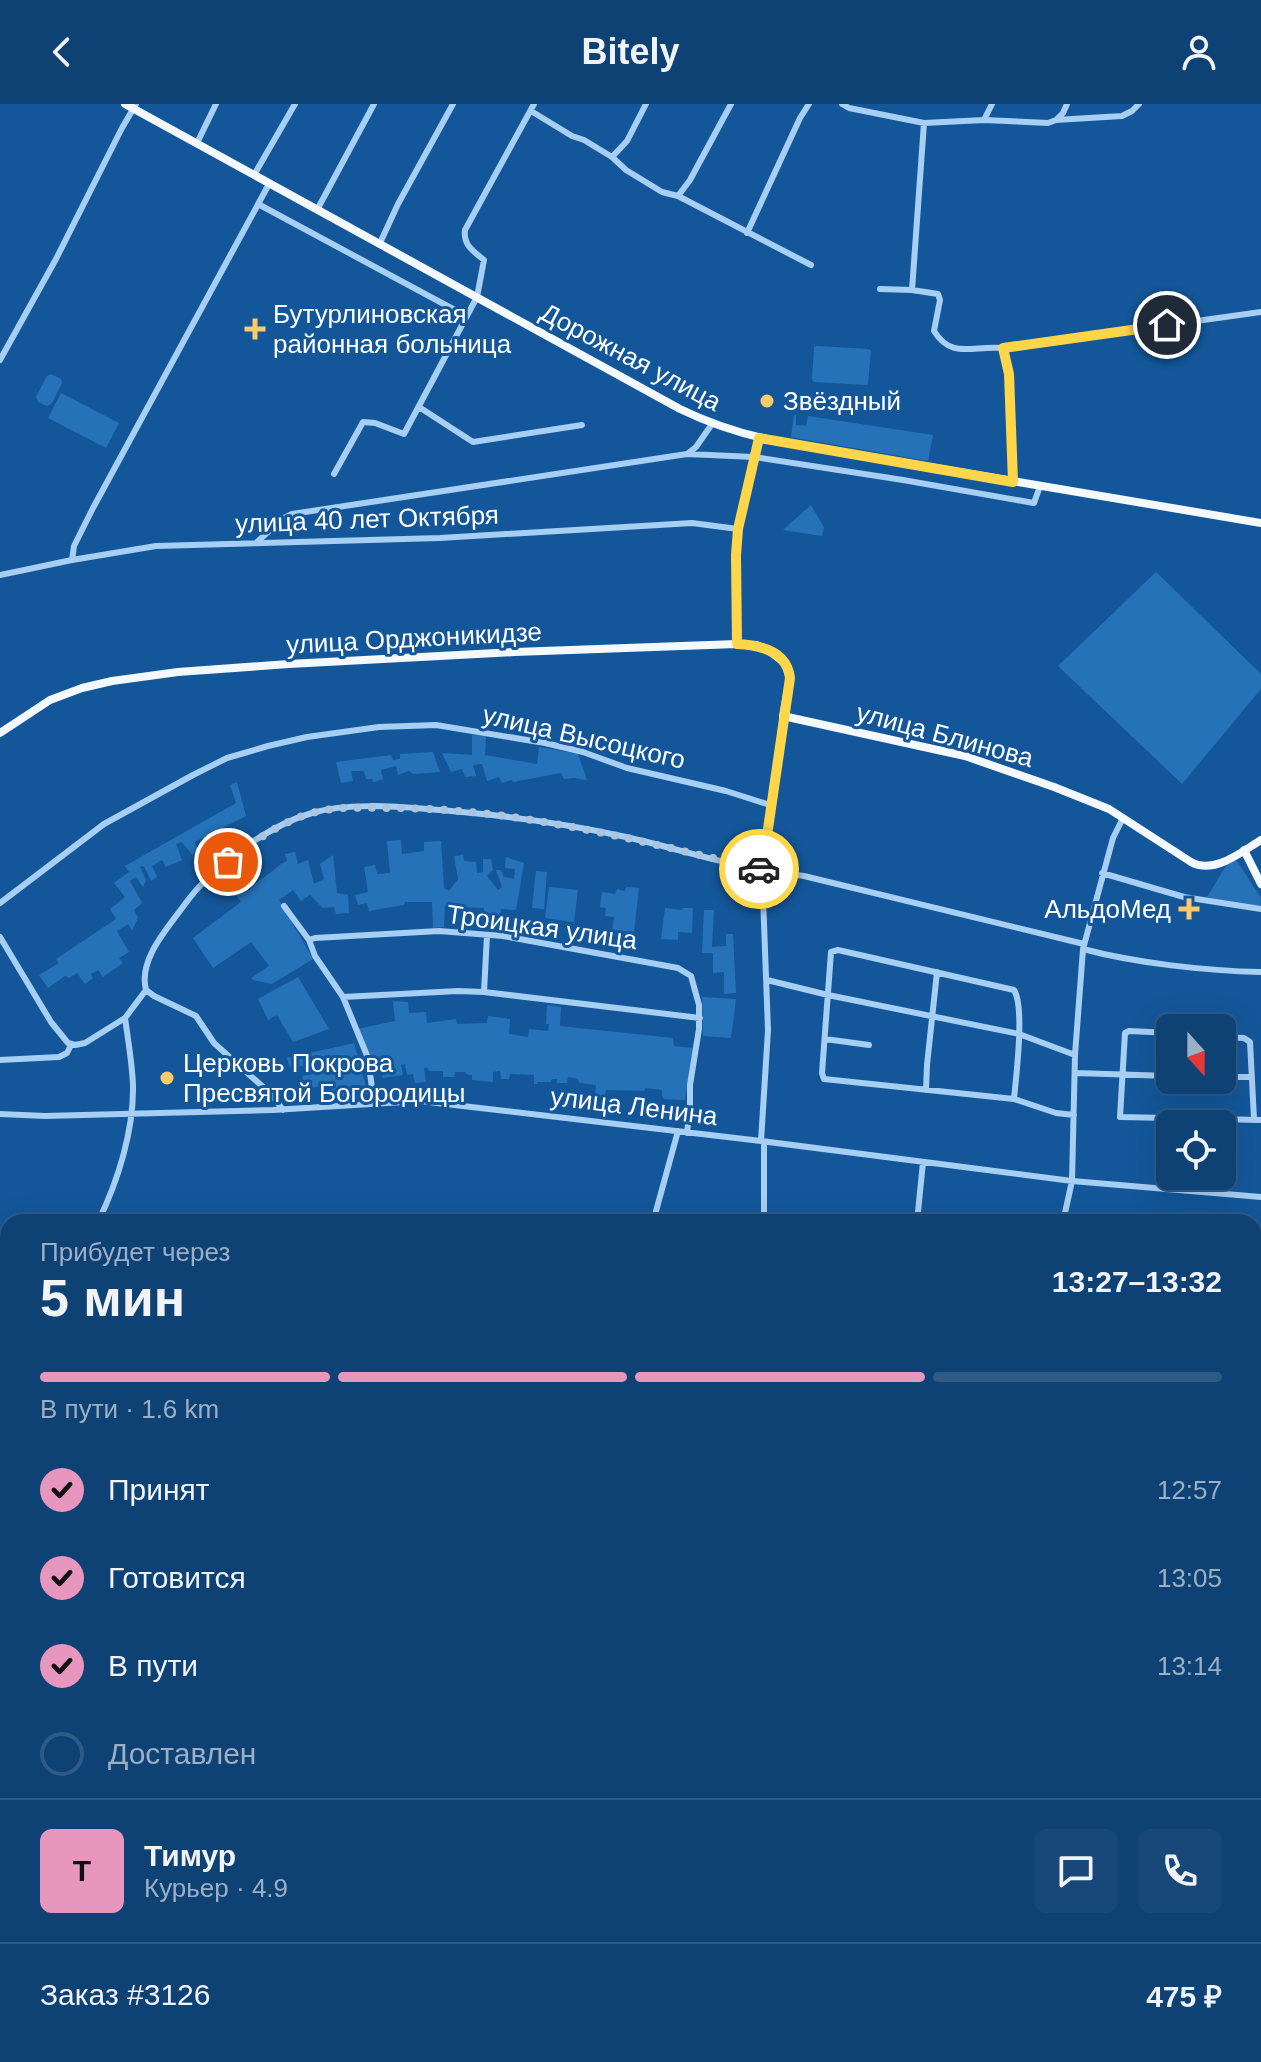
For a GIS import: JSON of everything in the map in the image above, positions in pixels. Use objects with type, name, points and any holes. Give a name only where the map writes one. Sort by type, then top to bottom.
[{"type":"main road","name":"Дорожная улица","points":[[131,106],[712,424],[759,438],[1261,523]]},
{"type":"main road","name":"улица Орджоникидзе","points":[[0,733],[50,700],[82,688],[178,672],[515,652],[737,644],[767,649],[785,663],[790,678],[783,716]]},
{"type":"main road","name":"улица Блинова","points":[[783,716],[994,764],[1090,801],[1123,818],[1197,866],[1213,866],[1261,840]]},
{"type":"main road","points":[[1244,850],[1261,884]]},
{"type":"street","points":[[197,143],[216,104]]},
{"type":"street","points":[[254,175],[295,104]]},
{"type":"street","points":[[317,210],[374,104]]},
{"type":"street","points":[[380,243],[453,104]]},
{"type":"street","points":[[612,157],[627,141],[646,104]]},
{"type":"street","points":[[678,196],[690,180],[731,104]]},
{"type":"street","points":[[747,233],[809,104]]},
{"type":"street","points":[[842,104],[924,123],[984,120],[1048,123],[1122,116],[1139,104]]},
{"type":"street","points":[[984,120],[992,104]]},
{"type":"street","points":[[1056,120],[1067,104]]},
{"type":"street","points":[[0,360],[56,259],[131,106]]},
{"type":"street","points":[[334,474],[363,422],[375,423],[404,434],[419,407],[477,297],[484,260],[468,246],[464,239],[465,230],[532,107],[662,192],[678,196],[811,265]]},
{"type":"street","points":[[912,290],[924,123]]},
{"type":"street","points":[[72,560],[74,546],[89,516],[269,184]]},
{"type":"street","points":[[258,204],[466,316]]},
{"type":"street","points":[[880,289],[938,294],[940,300],[934,331],[941,342],[951,349],[1003,348],[1261,312]]},
{"type":"street","points":[[1003,348],[1009,374],[1013,482]]},
{"type":"street","points":[[419,407],[473,442],[582,425]]},
{"type":"street","points":[[687,454],[696,447],[712,424]]},
{"type":"street","points":[[737,644],[738,529],[759,438]]},
{"type":"street","points":[[256,543],[292,514],[687,454],[754,457],[1034,503],[1040,486]]},
{"type":"street","name":"улица 40 лет Октября","points":[[0,575],[156,546],[440,538],[692,523],[738,529]]},
{"type":"street","points":[[764,1214],[763,1141],[768,1030],[762,870],[783,716]]},
{"type":"street","name":"улица Высоцкого","points":[[0,903],[104,824],[227,758],[307,737],[379,727],[436,725],[545,743],[770,805]]},
{"type":"street","points":[[283,1110],[272,1095],[214,1043],[196,1016],[154,996],[146,990],[144,981],[149,956],[197,890],[228,862],[280,826],[314,812],[339,808],[405,807],[491,814],[623,836],[762,870],[804,876],[1105,954],[1208,969],[1261,972]]},
{"type":"street","points":[[1065,1214],[1072,1181],[1075,1055],[1083,946],[1102,873],[1123,818]]},
{"type":"street","points":[[1102,873],[1192,899],[1261,909]]},
{"type":"street","points":[[284,906],[309,940],[315,956],[343,997],[368,1058],[374,1103]]},
{"type":"street","name":"Троицкая улица","points":[[309,940],[439,931],[487,935],[678,968],[691,976]]},
{"type":"street","points":[[484,992],[487,935]]},
{"type":"street","points":[[0,937],[51,1022],[71,1045],[85,1043],[125,1018],[146,990]]},
{"type":"street","points":[[1014,1099],[1019,1034],[1019,1000],[1014,990],[835,950],[831,955],[822,1075],[827,1080],[1014,1099],[1056,1113],[1074,1115]]},
{"type":"street","points":[[687,1133],[690,1085],[700,1018],[691,976],[698,969]]},
{"type":"street","points":[[926,1090],[937,972]]},
{"type":"street","points":[[767,980],[1019,1034],[1075,1055]]},
{"type":"street","points":[[343,997],[484,992],[700,1018]]},
{"type":"street","points":[[101,1214],[126,1142],[130,1114],[131,1048],[125,1018]]},
{"type":"street","points":[[1156,1033],[1127,1032],[1124,1037],[1120,1117],[1258,1120],[1249,1040],[1236,1038]]},
{"type":"street","points":[[825,1039],[869,1045]]},
{"type":"street","points":[[0,1060],[64,1056],[71,1045]]},
{"type":"street","points":[[1075,1073],[1156,1075]]},
{"type":"street","points":[[1236,1077],[1252,1077]]},
{"type":"street","name":"улица Ленина","points":[[0,1114],[45,1116],[283,1110],[431,1102],[1072,1181],[1261,1197]]},
{"type":"street","points":[[655,1214],[678,1131]]},
{"type":"street","points":[[918,1214],[923,1162]]},
{"type":"shaded area","points":[[816,346],[869,349],[868,384],[814,382]]},
{"type":"shaded area","points":[[51,374],[61,379],[62,383],[52,403],[47,406],[38,402],[36,397]]},
{"type":"shaded area","points":[[61,393],[119,423],[106,448],[48,418]]},
{"type":"shaded area","points":[[794,415],[796,425],[806,426],[808,416],[933,435],[928,461],[791,437]]},
{"type":"shaded area","points":[[811,505],[824,527],[822,536],[783,530]]},
{"type":"shaded area","points":[[1156,572],[1261,674],[1261,689],[1182,784],[1058,666]]},
{"type":"shaded area","points":[[472,735],[486,736],[485,755],[537,764],[539,747],[578,754],[587,780],[564,779],[561,773],[513,782],[502,783],[499,777],[487,781],[482,764],[473,765],[476,776],[465,777],[462,769],[451,772],[442,753],[472,755]]},
{"type":"shaded area","points":[[433,752],[440,772],[413,774],[409,771],[398,775],[396,766],[381,770],[383,779],[373,782],[366,779],[364,771],[351,771],[353,781],[341,783],[336,762],[391,755],[393,760],[400,759],[400,754]]},
{"type":"shaded area","points":[[237,782],[246,816],[195,842],[198,851],[192,855],[182,842],[176,844],[182,860],[166,867],[162,860],[152,866],[157,877],[151,881],[144,866],[140,867],[146,880],[143,887],[136,877],[130,881],[142,903],[134,910],[138,918],[132,931],[128,924],[117,931],[129,952],[119,958],[123,963],[103,977],[98,970],[91,974],[93,978],[85,984],[77,973],[69,978],[65,976],[48,988],[39,975],[59,963],[56,959],[116,919],[110,909],[125,897],[114,883],[129,872],[125,866],[236,803],[230,785]]},
{"type":"shaded area","points":[[401,840],[402,854],[424,851],[424,842],[441,841],[444,888],[449,891],[458,879],[454,856],[463,855],[464,861],[476,862],[477,873],[483,872],[483,859],[491,859],[493,870],[487,876],[498,890],[502,887],[496,870],[501,870],[504,877],[514,879],[515,869],[505,868],[506,857],[524,863],[516,910],[501,909],[499,931],[484,930],[484,908],[445,906],[444,927],[433,928],[432,902],[405,902],[404,905],[369,911],[367,903],[358,905],[355,895],[368,892],[364,867],[375,865],[377,874],[390,873],[387,841]]},
{"type":"shaded area","points":[[295,852],[298,864],[308,860],[314,884],[324,879],[320,864],[333,855],[337,893],[348,895],[349,913],[336,914],[334,907],[323,908],[310,895],[301,901],[293,890],[279,900],[313,959],[272,984],[253,980],[251,978],[269,966],[251,942],[213,968],[193,938],[241,902],[234,892],[244,884],[249,891],[287,861],[285,854]]},
{"type":"shaded area","points":[[1229,861],[1237,861],[1261,898],[1260,908],[1207,897]]},
{"type":"shaded area","points":[[536,871],[547,872],[544,909],[532,908]]},
{"type":"shaded area","points":[[549,887],[578,890],[574,922],[545,918]]},
{"type":"shaded area","points":[[626,887],[639,888],[634,932],[612,930],[614,917],[605,916],[606,908],[600,907],[602,892],[615,894],[617,889],[625,891]]},
{"type":"shaded area","points":[[665,908],[693,908],[692,933],[678,932],[678,940],[661,939]]},
{"type":"shaded area","points":[[704,910],[714,910],[712,947],[726,946],[726,934],[733,934],[736,993],[724,994],[724,972],[713,973],[713,953],[702,953]]},
{"type":"shaded area","points":[[298,977],[329,1029],[293,1042],[277,1015],[268,1020],[258,999]]},
{"type":"shaded area","points":[[702,997],[736,999],[731,1038],[703,1036]]},
{"type":"shaded area","points":[[393,1001],[408,1002],[409,1013],[426,1012],[427,1023],[456,1019],[457,1024],[487,1023],[488,1016],[510,1019],[509,1034],[528,1037],[529,1029],[548,1031],[547,1005],[561,1007],[560,1026],[673,1038],[674,1046],[693,1048],[685,1100],[664,1099],[662,1090],[645,1088],[644,1091],[606,1090],[605,1096],[595,1095],[596,1085],[579,1083],[578,1079],[568,1077],[567,1083],[557,1083],[557,1079],[552,1079],[551,1082],[534,1084],[534,1075],[510,1074],[509,1079],[501,1079],[500,1071],[493,1072],[493,1082],[472,1080],[472,1075],[465,1072],[455,1072],[454,1077],[443,1077],[443,1071],[429,1071],[427,1067],[424,1068],[426,1082],[415,1083],[413,1074],[407,1075],[405,1064],[401,1065],[403,1075],[383,1078],[379,1064],[367,1067],[357,1029],[395,1021]]},
{"type":"shaded area","points":[[354,1043],[368,1094],[324,1098],[322,1086],[306,1089],[302,1076],[337,1070],[335,1060],[290,1068],[287,1058]]},
{"type":"way so far","points":[[228,862],[280,826],[314,812],[339,808],[405,807],[491,814],[623,836],[759,869]]},
{"type":"place","name":"Бутурлиновская районная больница","points":[[255,329]]},
{"type":"place","name":"Звёздный","points":[[767,401]]},
{"type":"place","name":"АльдоМед","points":[[1189,909]]},
{"type":"place","name":"Церковь Покрова Пресвятой Богородицы","points":[[167,1078]]},
{"type":"route","points":[[759,869],[762,870],[790,678],[785,663],[776,654],[756,645],[737,644],[738,529],[759,438],[1013,482],[1009,374],[1003,348],[1167,325]]}]
